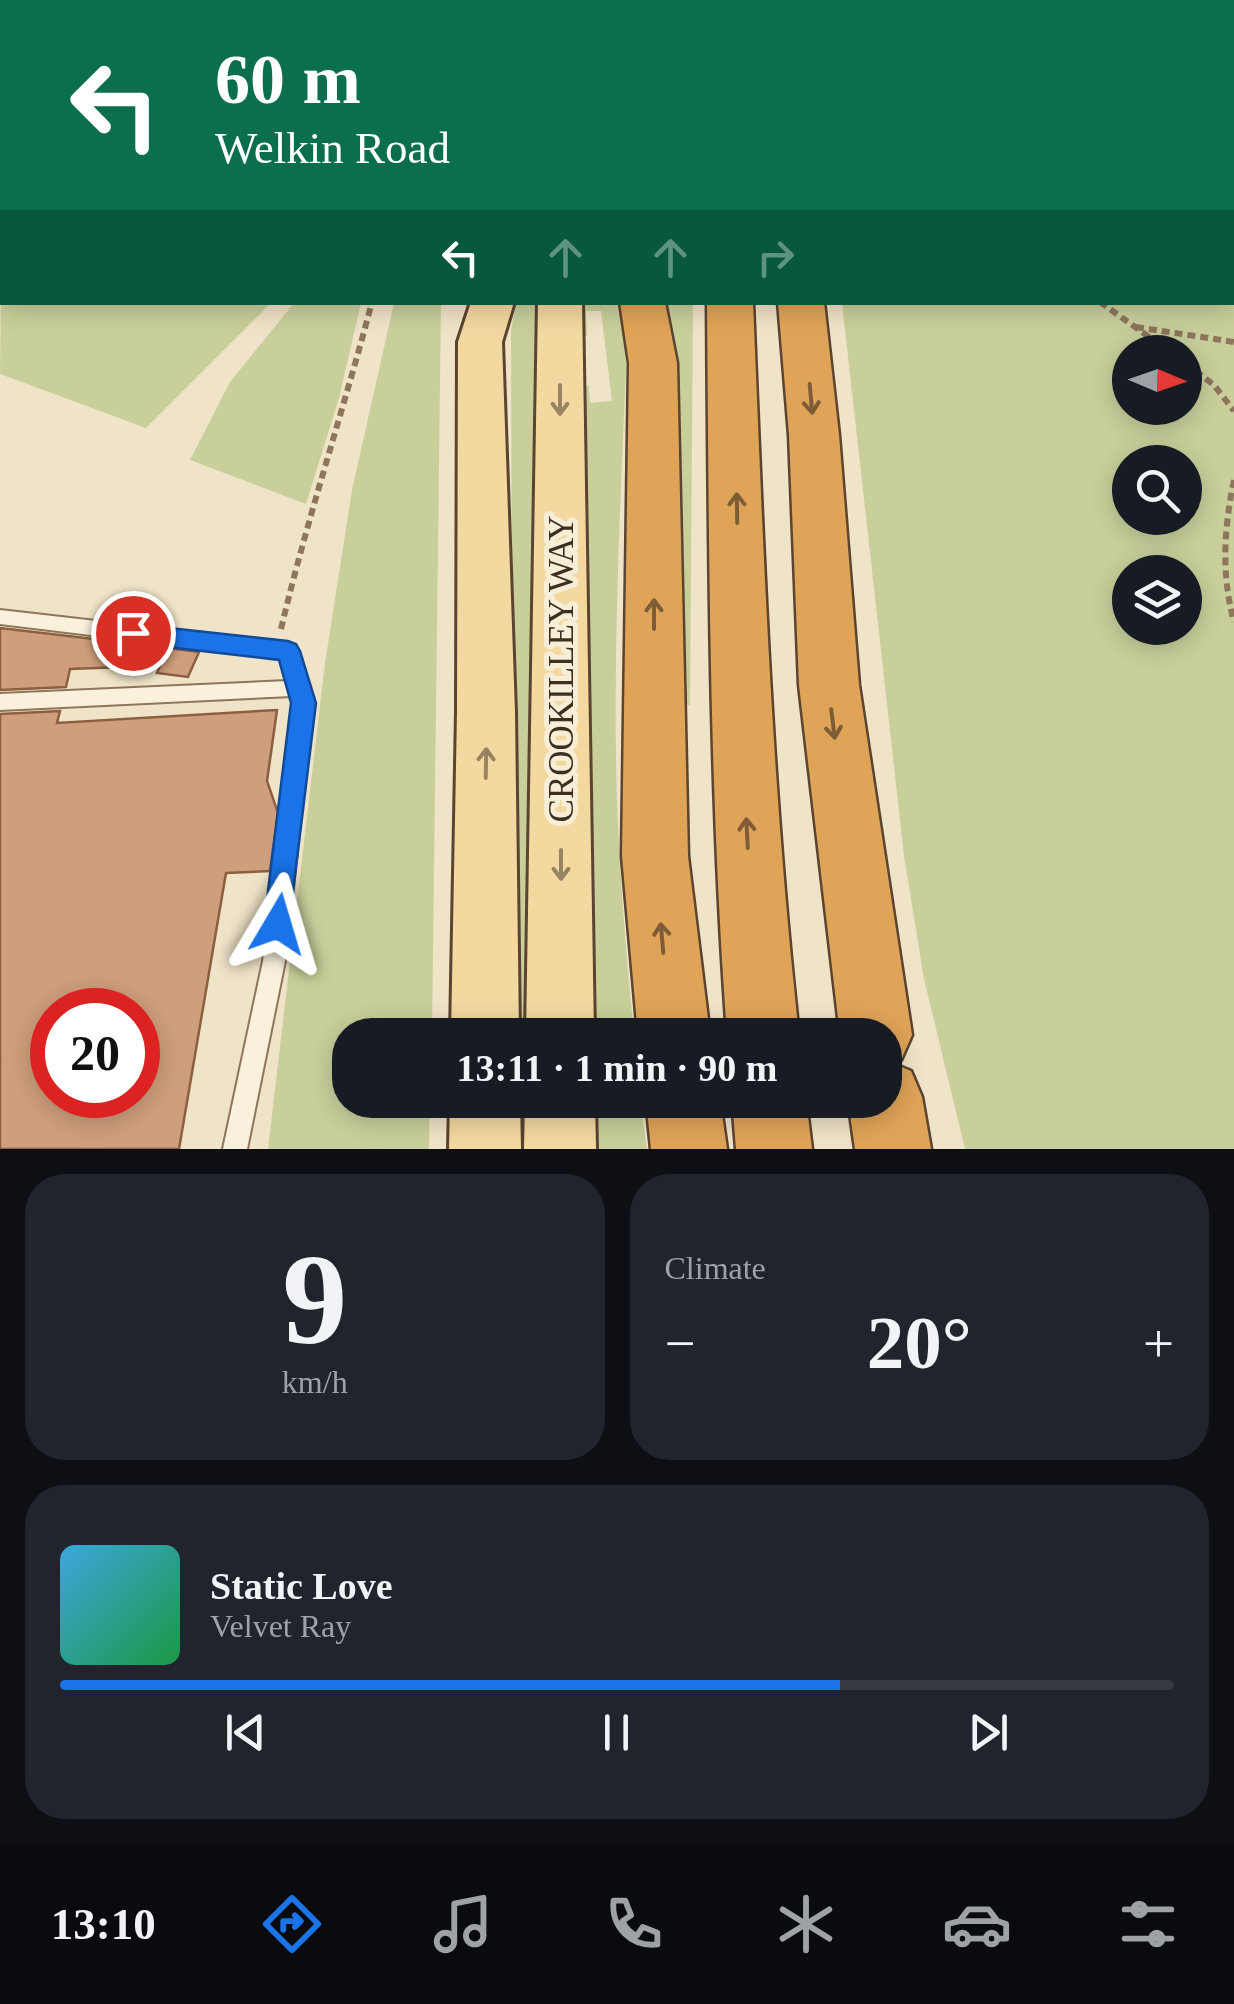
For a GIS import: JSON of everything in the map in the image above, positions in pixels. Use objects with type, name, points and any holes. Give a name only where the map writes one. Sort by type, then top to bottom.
[{"type":"highway","points":[[642,305],[653,380],[655,856],[672,1018]]},
{"type":"highway","points":[[730,305],[739,666],[751,906],[761,1018]]},
{"type":"highway","points":[[801,305],[814,435],[829,686],[874,1018]]},
{"type":"highway","points":[[686,1118],[690,1149]]},
{"type":"highway","points":[[771,1118],[774,1149]]},
{"type":"highway","points":[[888,1118],[893,1149]]},
{"type":"main road","name":"CROOKILLEY WAY","points":[[560,305],[560,1018]]},
{"type":"main road","points":[[479,316],[486,712],[485,1018]]},
{"type":"main road","points":[[485,1118],[485,1149]]},
{"type":"main road","points":[[560,1118],[560,1149]]},
{"type":"lane","points":[[0,618],[288,651],[304,703],[274,960],[235,1149]]},
{"type":"lane","points":[[0,702],[299,688]]},
{"type":"path","points":[[288,651],[281,632],[306,524],[333,447],[371,305]]},
{"type":"path","points":[[1104,305],[1147,335]]},
{"type":"path","points":[[1136,327],[1234,342]]},
{"type":"path","points":[[1202,377],[1234,411]]},
{"type":"path","points":[[1234,480],[1224,523],[1228,604],[1234,622]]},
{"type":"green space","points":[[1,305],[269,305],[146,428],[0,374]]},
{"type":"green space","points":[[292,305],[361,305],[339,398],[306,504],[190,460],[230,382]]},
{"type":"green space","points":[[394,305],[441,305],[432,1018],[332,1018],[332,1118],[430,1118],[429,1149],[268,1149],[325,663],[352,490]]},
{"type":"green space","points":[[516,305],[548,305],[541,1018],[513,1018],[511,330]]},
{"type":"green space","points":[[579,305],[624,305],[628,325],[617,592],[616,753],[633,1018],[590,1018],[580,386],[589,386],[590,403],[612,401],[601,311],[586,311],[587,336],[579,336]]},
{"type":"green space","points":[[662,305],[693,305],[690,705],[680,705]]},
{"type":"green space","points":[[842,305],[1234,305],[1234,1149],[965,1149],[924,979],[904,856]]},
{"type":"green space","points":[[591,1118],[643,1118],[647,1149],[592,1149]]},
{"type":"building","points":[[0,628],[154,646],[151,666],[70,669],[66,687],[0,690]]},
{"type":"building","points":[[168,648],[199,652],[188,677],[157,673]]},
{"type":"building","points":[[277,710],[267,781],[278,813],[270,871],[226,873],[179,1149],[0,1149],[0,714],[60,711],[57,723]]},
{"type":"route","points":[[133,633],[288,651],[304,703],[278,924]]}]
